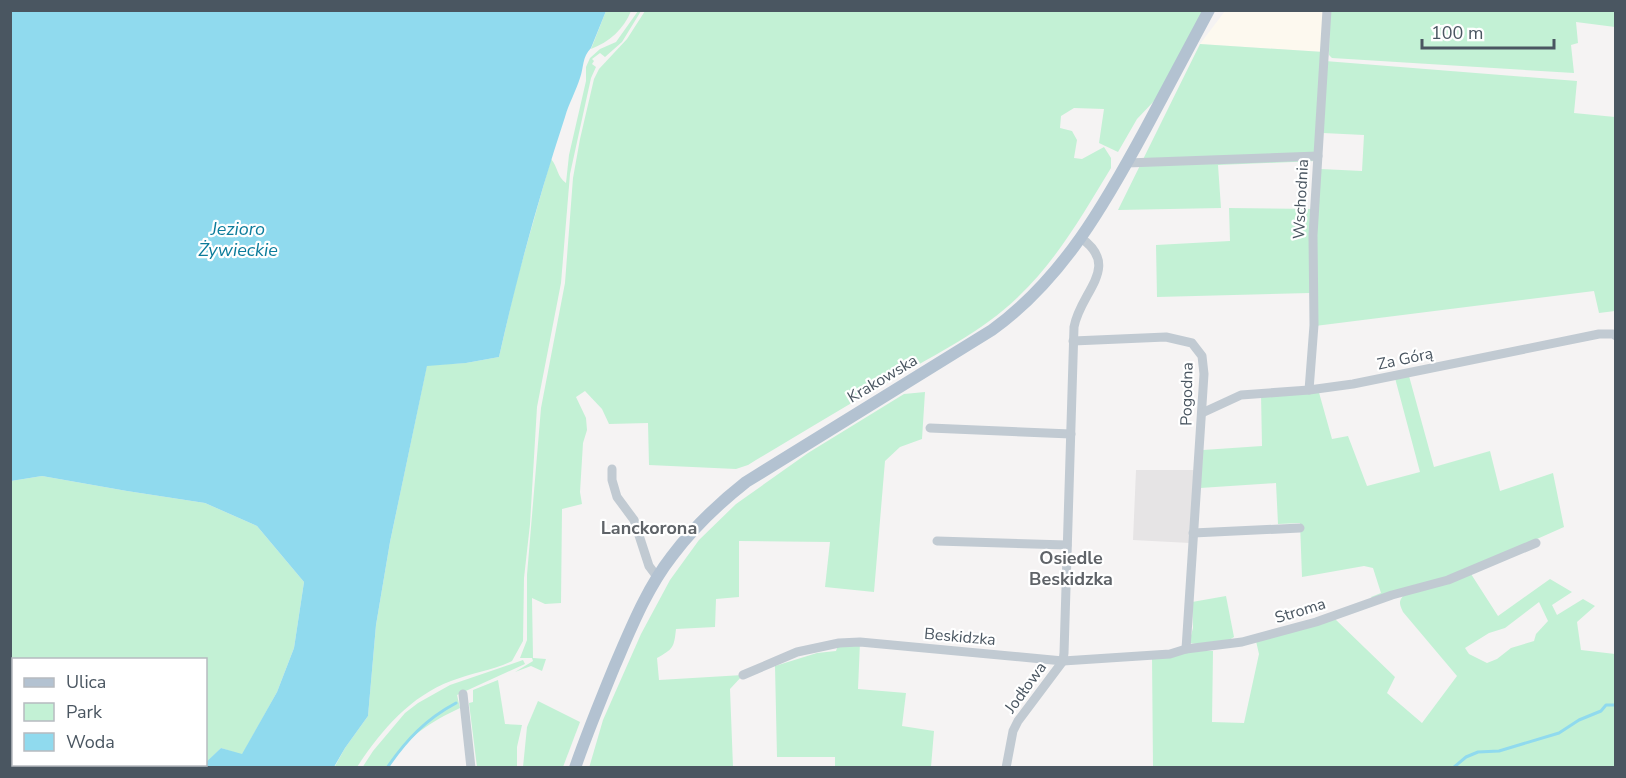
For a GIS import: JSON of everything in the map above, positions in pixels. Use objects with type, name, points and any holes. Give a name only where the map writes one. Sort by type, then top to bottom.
[{"type":"main road","name":"Krakowska","points":[[575,768],[625,642],[658,578],[691,532],[733,492],[780,459],[954,354],[1004,321],[1043,284],[1081,238],[1102,207],[1128,163],[1209,10]]},
{"type":"street","name":"Wschodnia","points":[[1309,390],[1314,325],[1313,235],[1326,10]]},
{"type":"street","points":[[1128,163],[1318,156]]},
{"type":"street","points":[[1063,661],[1075,318],[1097,276],[1099,264],[1095,249],[1081,238]]},
{"type":"street","name":"Za Górą","points":[[1202,413],[1241,395],[1353,384],[1599,334],[1616,336]]},
{"type":"street","name":"Pogodna","points":[[1073,341],[1167,337],[1192,343],[1202,356],[1202,413],[1186,649]]},
{"type":"street","points":[[930,428],[1071,434]]},
{"type":"street","points":[[612,468],[612,480],[617,497],[634,520],[649,566],[658,578]]},
{"type":"street","points":[[1193,533],[1299,528]]},
{"type":"street","points":[[937,541],[1067,545]]},
{"type":"street","name":"Stroma","points":[[1063,661],[1152,656],[1242,642],[1316,622],[1392,595],[1448,580],[1536,543]]},
{"type":"street","name":"Beskidzka","points":[[743,675],[797,652],[860,642],[1063,661]]},
{"type":"street","name":"Jodłowa","points":[[1006,768],[1013,731],[1018,721],[1063,661]]},
{"type":"street","points":[[463,694],[471,768]]},
{"type":"shaded area","points":[[1225,11],[1325,11],[1324,52],[1200,44]]},
{"type":"shaded area","points":[[1136,470],[1195,470],[1190,543],[1133,540]]},
{"type":"green space","points":[[606,11],[631,11],[615,34],[604,43],[591,49]]},
{"type":"green space","points":[[638,11],[641,11],[622,42],[605,57],[600,53],[592,59],[594,61],[592,64],[596,67],[591,78],[570,174],[561,283],[537,407],[530,524],[524,578],[523,641],[512,661],[451,681],[422,696],[386,728],[357,767],[334,768],[368,716],[376,625],[390,542],[427,365],[466,363],[499,357],[516,283],[551,159],[566,183],[569,155],[586,81],[586,67],[590,58],[600,49],[616,42]]},
{"type":"green space","points":[[645,11],[1203,11],[1156,99],[1137,119],[1118,152],[1099,143],[1104,109],[1074,108],[1061,116],[1060,128],[1072,131],[1077,140],[1074,158],[1082,159],[1104,147],[1111,158],[1111,168],[1069,236],[1032,283],[1004,310],[958,342],[748,465],[736,469],[649,465],[648,423],[609,424],[602,409],[585,391],[576,397],[586,418],[587,430],[583,443],[580,492],[582,504],[562,509],[561,603],[545,604],[532,598],[533,658],[546,659],[542,671],[531,666],[515,672],[533,661],[532,658],[520,658],[527,640],[527,575],[541,408],[565,283],[573,178],[580,139],[594,79],[599,69],[627,39]]},
{"type":"green space","points":[[1330,11],[1615,11],[1615,27],[1576,22],[1578,43],[1571,45],[1574,73],[1332,58],[1329,55]]},
{"type":"green space","points":[[1200,44],[1324,52],[1325,61],[1577,81],[1574,113],[1615,117],[1615,311],[1599,313],[1594,291],[1315,326],[1314,261],[1321,169],[1362,171],[1364,135],[1323,133],[1316,161],[1218,165],[1221,208],[1118,210]]},
{"type":"green space","points":[[1229,208],[1313,209],[1310,293],[1157,297],[1156,245],[1230,241]]},
{"type":"green space","points":[[1409,376],[1434,467],[1490,451],[1500,491],[1553,473],[1564,527],[1449,578],[1373,600],[1371,597],[1381,593],[1373,568],[1364,566],[1302,577],[1300,523],[1278,524],[1276,483],[1200,488],[1203,450],[1262,446],[1261,394],[1318,389],[1332,439],[1348,436],[1367,486],[1420,472],[1395,378]]},
{"type":"green space","points":[[925,392],[922,439],[900,447],[885,461],[874,592],[825,587],[830,542],[739,541],[739,597],[716,599],[715,627],[676,629],[672,647],[657,658],[659,680],[743,675],[730,689],[733,767],[589,768],[603,720],[641,634],[670,580],[699,540],[736,504],[808,453],[904,394]]},
{"type":"green space","points":[[42,476],[205,503],[257,526],[304,582],[294,648],[277,692],[242,755],[221,748],[207,762],[207,658],[12,658],[12,766],[203,766],[201,768],[11,768],[11,481]]},
{"type":"green space","points":[[1471,574],[1498,616],[1550,579],[1572,592],[1552,605],[1557,615],[1583,599],[1595,606],[1577,622],[1581,650],[1615,654],[1615,767],[1153,767],[1152,656],[1186,649],[1213,651],[1212,722],[1244,723],[1259,654],[1256,641],[1335,619],[1395,677],[1387,693],[1422,723],[1457,676],[1403,612],[1400,600],[1403,596]],"holes":[[[1539,602],[1548,621],[1536,634],[1534,641],[1511,648],[1497,659],[1487,663],[1469,654],[1465,648],[1489,633],[1505,628]]]},
{"type":"green space","points":[[1226,596],[1234,637],[1229,640],[1189,643],[1193,628],[1192,602]]},
{"type":"green space","points":[[860,642],[858,689],[906,693],[902,726],[934,731],[931,767],[835,767],[835,757],[777,757],[775,666],[817,653],[836,651],[839,643]]},
{"type":"green space","points":[[523,660],[525,664],[457,695],[460,708],[410,739],[389,767],[362,768],[373,751],[405,713],[418,703],[450,685]]},
{"type":"green space","points":[[498,680],[505,724],[522,725],[517,747],[517,767],[477,767],[469,703],[473,702],[473,690]]},
{"type":"green space","points":[[538,701],[580,722],[563,767],[523,767],[527,727]]},
{"type":"water","name":"Jezioro Żywieckie","points":[[11,10],[606,11],[585,59],[555,147],[521,266],[499,357],[466,363],[427,366],[390,542],[376,625],[368,716],[334,767],[201,767],[207,766],[207,761],[221,748],[242,754],[277,692],[294,648],[304,582],[257,526],[205,503],[42,476],[11,481]]},
{"type":"waterway","points":[[387,768],[417,731],[456,703]]},
{"type":"waterway","points":[[1453,768],[1466,757],[1478,752],[1499,751],[1559,733],[1579,720],[1601,711],[1606,705],[1616,705]]},
{"type":"district","name":"Lanckorona","points":[[649,528]]},
{"type":"district","name":"Osiedle Beskidzka","points":[[1071,568]]}]
